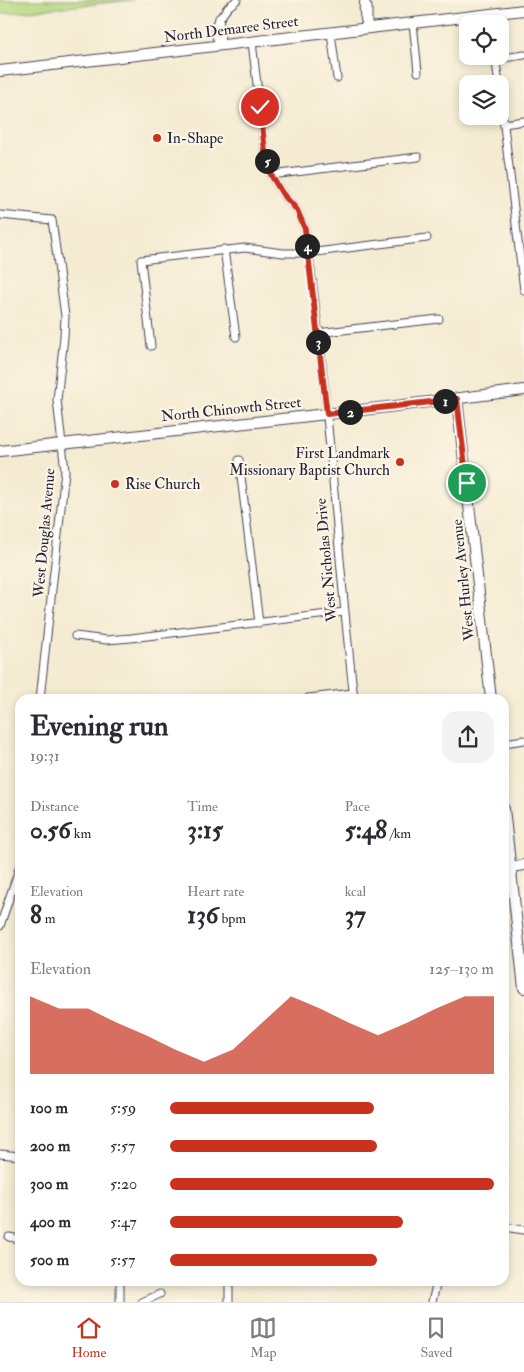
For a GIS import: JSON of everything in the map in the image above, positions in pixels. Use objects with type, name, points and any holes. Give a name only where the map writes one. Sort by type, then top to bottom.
[{"type":"street","points":[[220,46],[219,18],[237,0]]},
{"type":"street","points":[[364,0],[362,7],[368,29]]},
{"type":"street","name":"North Demaree Street","points":[[506,15],[524,10]]},
{"type":"street","name":"North Demaree Street","points":[[0,71],[413,23],[459,21]]},
{"type":"street","points":[[413,23],[418,72]]},
{"type":"street","points":[[331,33],[337,78]]},
{"type":"street","name":"West Nicholas Drive","points":[[252,42],[266,160],[271,175],[282,193],[297,210],[305,229],[327,414],[353,694]]},
{"type":"street","points":[[509,57],[524,55]]},
{"type":"street","points":[[509,123],[524,121]]},
{"type":"street","points":[[504,125],[522,254],[524,290]]},
{"type":"street","points":[[271,175],[418,157]]},
{"type":"street","name":"West Douglas Avenue","points":[[0,215],[52,220],[64,316],[64,337],[57,400],[65,471],[41,694]]},
{"type":"street","points":[[151,346],[142,260],[245,248],[283,253],[308,253],[427,238]]},
{"type":"street","points":[[224,249],[236,337]]},
{"type":"street","points":[[317,334],[439,319]]},
{"type":"street","name":"North Chinowth Street","points":[[0,451],[524,390]]},
{"type":"street","name":"West Hurley Avenue","points":[[457,399],[490,694]]},
{"type":"street","points":[[239,460],[259,623]]},
{"type":"street","points":[[75,636],[107,640],[344,612]]},
{"type":"street","points":[[509,742],[524,740]]},
{"type":"street","points":[[509,867],[524,865]]},
{"type":"street","points":[[509,881],[524,988]]},
{"type":"street","points":[[0,926],[15,892]]},
{"type":"street","points":[[0,1154],[15,1156]]},
{"type":"street","points":[[509,1228],[524,1230]]},
{"type":"street","points":[[9,1237],[15,1239]]},
{"type":"street","points":[[120,1286],[120,1302]]},
{"type":"street","points":[[229,1286],[229,1302]]},
{"type":"street","points":[[432,1302],[436,1286]]},
{"type":"street","points":[[142,1302],[160,1294]]},
{"type":"green space","points":[[0,0],[133,0],[0,14]]},
{"type":"place","name":"In-Shape","points":[[157,138]]},
{"type":"place","name":"First Landmark Missionary Baptist Church","points":[[400,462]]},
{"type":"place","name":"Rise Church","points":[[115,484]]},
{"type":"route","points":[[260,107],[266,160],[271,175],[282,193],[297,210],[305,229],[327,414],[457,399],[467,483]]}]
